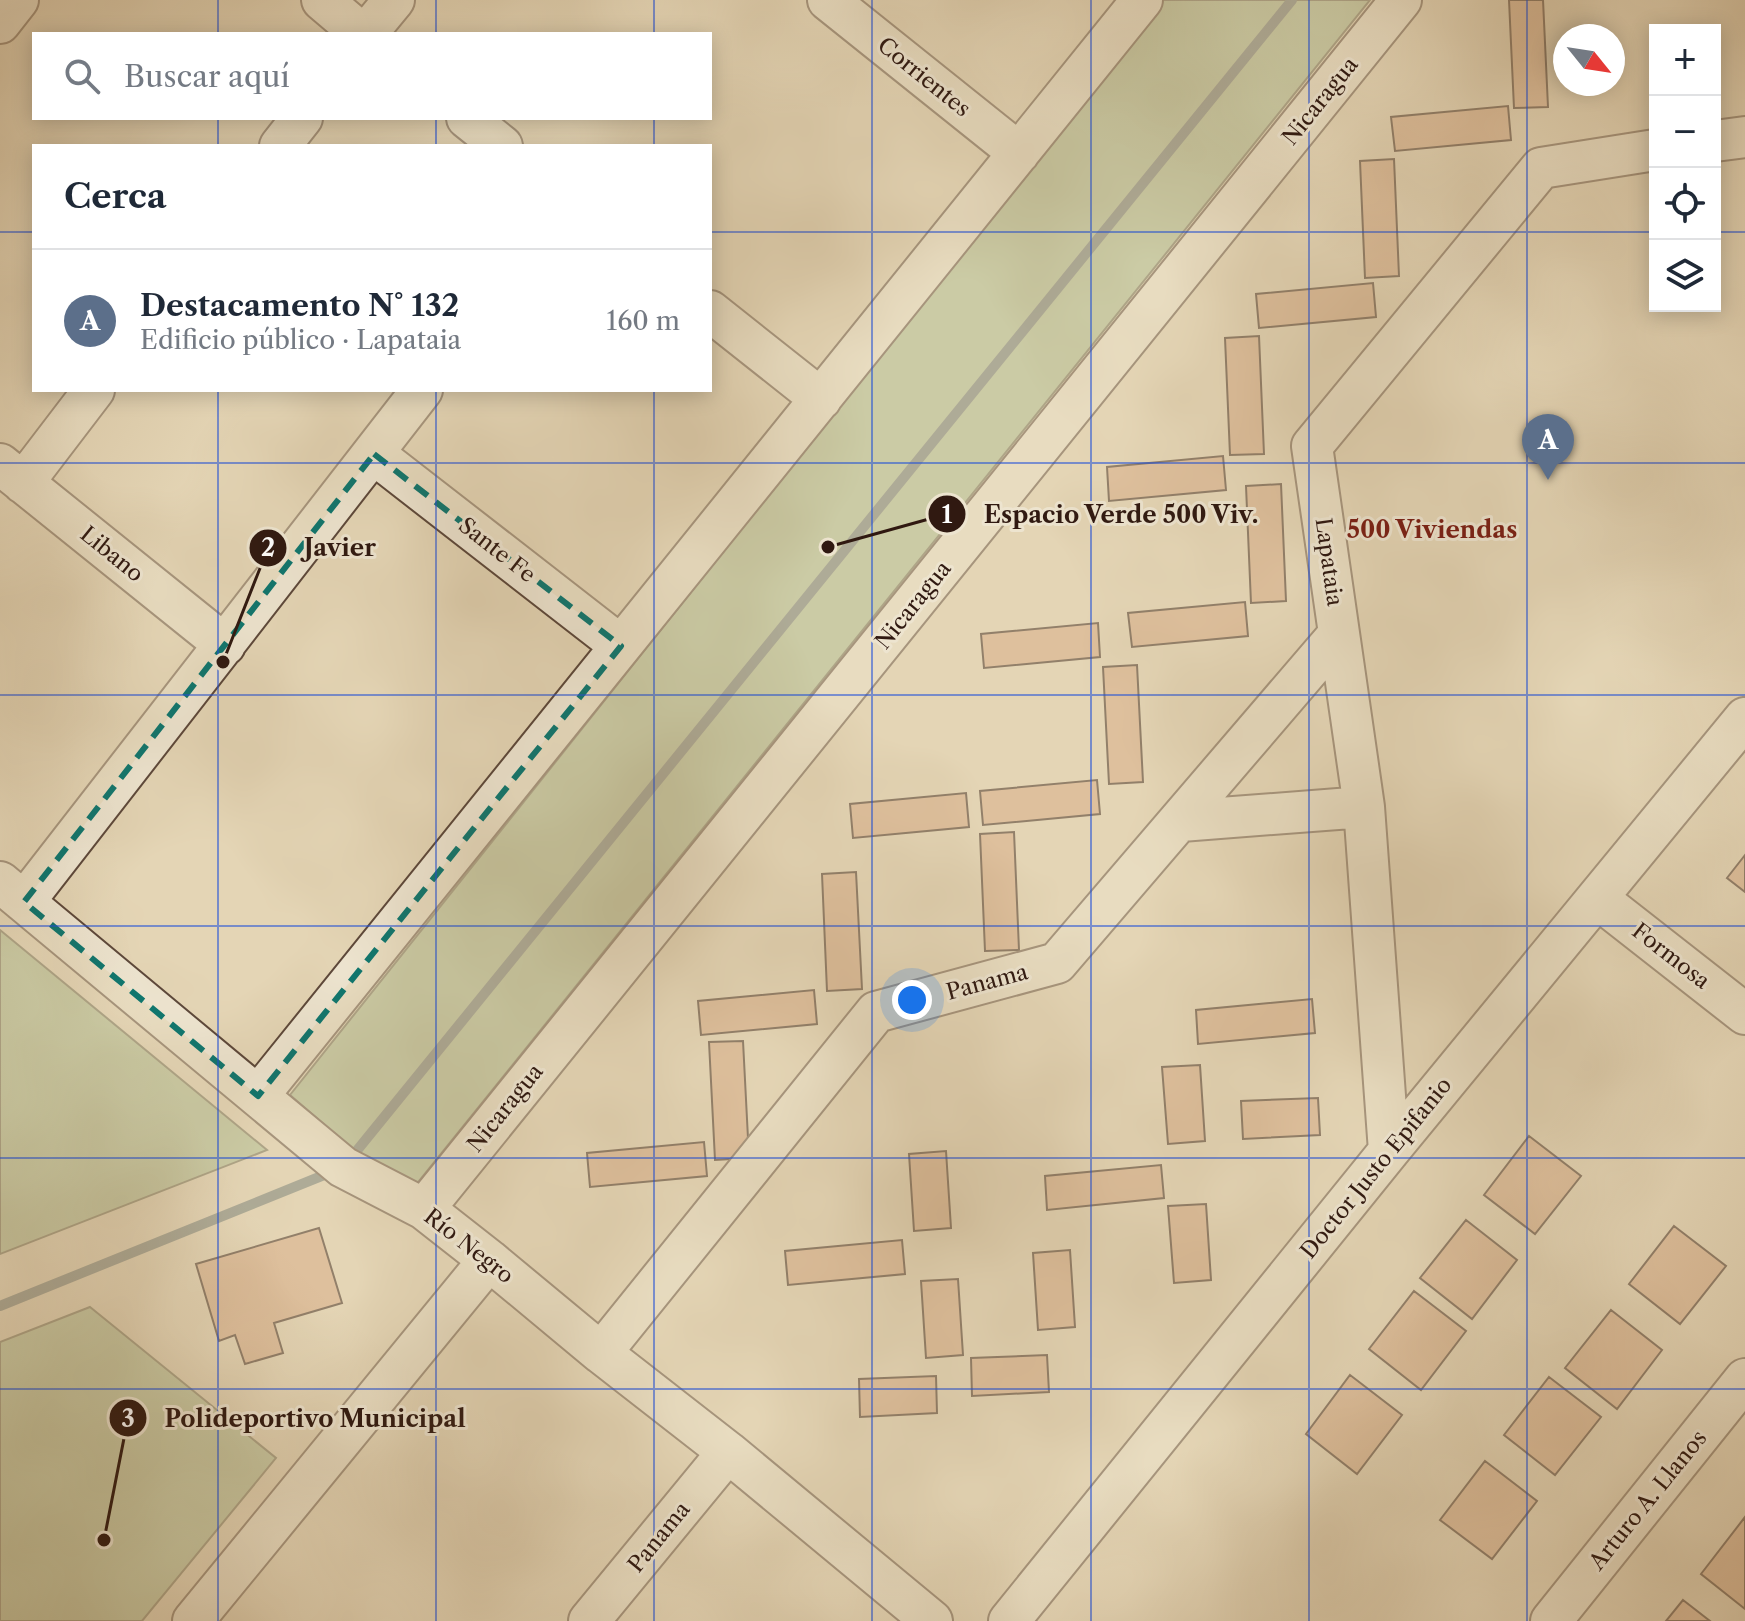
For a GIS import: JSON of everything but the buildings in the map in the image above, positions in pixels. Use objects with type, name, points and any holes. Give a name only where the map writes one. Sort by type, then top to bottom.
[{"type":"street","points":[[0,23],[18,0]]},
{"type":"street","points":[[322,0],[362,32]]},
{"type":"street","points":[[366,32],[394,0]]},
{"type":"street","name":"Corrientes","points":[[828,0],[1019,153]]},
{"type":"street","points":[[258,1096],[1142,0]]},
{"type":"street","name":"Nicaragua","points":[[424,1209],[1401,0]]},
{"type":"street","points":[[282,144],[300,120]]},
{"type":"street","points":[[470,120],[500,144]]},
{"type":"street","points":[[1721,140],[1745,137]]},
{"type":"street","name":"Lapataia","points":[[1389,1151],[1364,807],[1312,446],[1541,168],[1649,151]]},
{"type":"street","points":[[712,313],[821,399]]},
{"type":"street","points":[[12,473],[92,392]]},
{"type":"street","points":[[12,892],[225,645],[420,392]]},
{"type":"street","name":"Sante Fe","points":[[374,454],[621,646]]},
{"type":"street","name":"Libano","points":[[12,473],[225,645]]},
{"type":"street","name":"Panama","points":[[601,1353],[876,1012],[1057,963],[1339,634]]},
{"type":"street","name":"Doctor Justo Epifanio","points":[[1009,1621],[1745,718]]},
{"type":"street","points":[[1181,821],[1364,807]]},
{"type":"street","name":"Río Negro","points":[[12,892],[343,1167],[424,1209],[728,1452],[932,1621]]},
{"type":"street","name":"Formosa","points":[[1597,898],[1745,1014]]},
{"type":"street","points":[[193,1621],[489,1260]]},
{"type":"street","name":"Arturo A. Llanos","points":[[1551,1621],[1745,1379]]},
{"type":"street","name":"Panama","points":[[589,1621],[728,1452]]},
{"type":"highlighted area","points":[[374,454],[621,646],[258,1096],[24,902]]},
{"type":"green space","points":[[1163,0],[1370,0],[407,1196],[290,1095]]},
{"type":"green space","points":[[0,930],[267,1150],[0,1254]]},
{"type":"green space","points":[[90,1307],[276,1458],[142,1621],[0,1621],[0,1342]]},
{"type":"waterway","points":[[350,1159],[1292,0]]},
{"type":"waterway","points":[[0,1306],[334,1171]]},
{"type":"place","name":"Destacamento N° 132","points":[[1548,480]]},
{"type":"place","name":"Espacio Verde 500 Viv.","points":[[828,547]]},
{"type":"place","name":"Javier","points":[[223,662]]},
{"type":"place","name":"Polideportivo Municipal","points":[[104,1540]]},
{"type":"district","name":"500 Viviendas","points":[[1432,529]]}]
